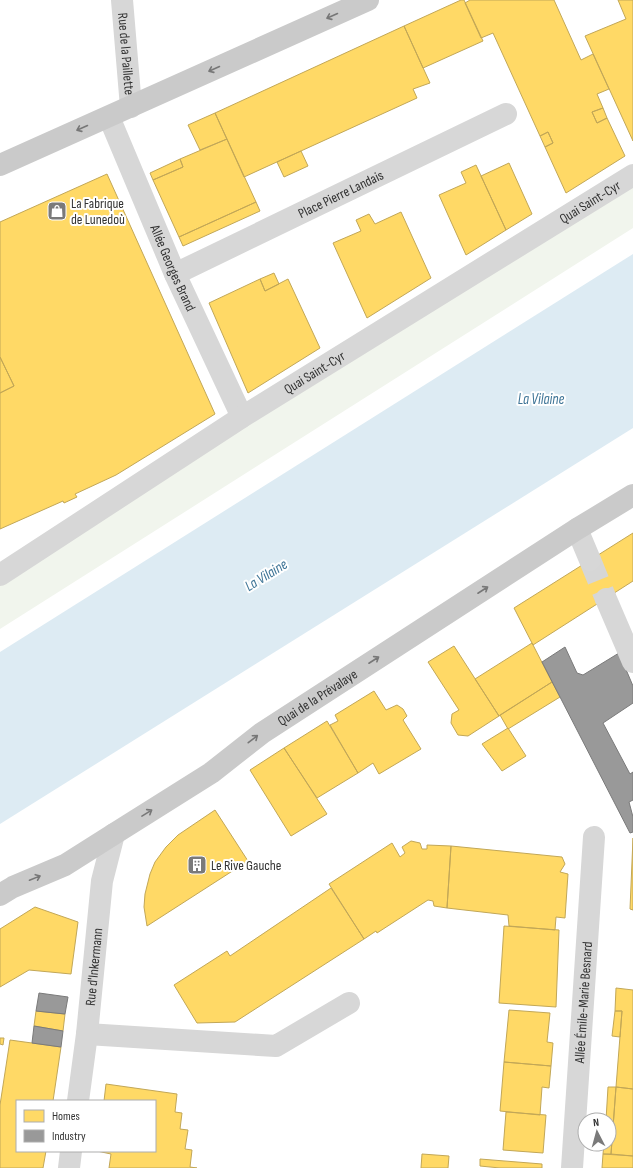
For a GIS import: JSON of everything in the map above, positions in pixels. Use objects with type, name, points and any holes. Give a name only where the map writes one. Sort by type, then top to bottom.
[{"type":"main road","points":[[0,165],[368,0]]},
{"type":"main road","name":"Quai de la Prévalaye","points":[[0,895],[13,887],[65,866],[211,772],[262,733],[577,529],[633,495]]},
{"type":"street","name":"Rue de la Paillette","points":[[122,0],[131,107]]},
{"type":"street","name":"Place Pierre Landais","points":[[175,274],[506,114]]},
{"type":"street","name":"Allée Georges Brand","points":[[109,117],[175,274],[242,417]]},
{"type":"street","name":"Quai Saint-Cyr","points":[[0,575],[242,417],[633,175]]},
{"type":"street","points":[[577,529],[590,560]]},
{"type":"street","points":[[606,599],[633,662]]},
{"type":"street","name":"Rue d'Inkermann","points":[[78,1100],[87,1034],[102,881],[114,834]]},
{"type":"street","name":"Allée Émile-Marie Besnard","points":[[572,1168],[594,837]]},
{"type":"street","points":[[87,1034],[276,1046],[349,1003]]},
{"type":"street","points":[[69,1168],[71,1152]]},
{"type":"shaded area","points":[[633,182],[633,228],[0,629],[0,569]]},
{"type":"water","name":"La Vilaine","points":[[633,254],[633,428],[0,824],[0,652]]},
{"type":"building: Homes","points":[[464,0],[483,41],[423,68],[404,26]]},
{"type":"building: Homes","points":[[470,0],[554,0],[581,60],[593,54],[609,89],[597,94],[603,108],[592,112],[597,123],[607,118],[625,156],[566,193],[545,147],[553,143],[548,132],[540,136],[493,33],[481,38],[465,3]]},
{"type":"building: Homes","points":[[618,0],[633,0],[633,141],[585,36],[626,19]]},
{"type":"building: Homes","points":[[404,26],[430,83],[413,89],[417,98],[244,177],[215,113]]},
{"type":"building: Homes","points":[[603,108],[607,118],[597,123],[592,112]]},
{"type":"building: Homes","points":[[215,113],[227,139],[200,150],[188,125]]},
{"type":"building: Homes","points":[[548,132],[553,143],[545,147],[540,136]]},
{"type":"building: Homes","points":[[227,139],[256,202],[179,237],[153,180],[183,167],[180,159]]},
{"type":"building: Homes","points":[[301,151],[308,166],[284,177],[277,162]]},
{"type":"building: Homes","points":[[180,159],[183,167],[153,180],[150,173]]},
{"type":"building: Homes","points":[[509,163],[532,214],[506,230],[481,176]]},
{"type":"building: Homes","points":[[476,165],[506,230],[466,255],[439,195],[466,183],[461,172]]},
{"type":"building: Homes","points":[[107,174],[215,414],[116,475],[75,494],[77,497],[64,503],[63,501],[0,529],[0,393],[14,386],[0,357],[0,222]]},
{"type":"building: Homes","points":[[256,202],[260,211],[183,246],[179,237]]},
{"type":"building: Homes","points":[[401,212],[431,278],[367,318],[333,243],[361,231],[356,220],[369,214],[375,224]]},
{"type":"building: Homes","points":[[274,273],[279,284],[265,291],[260,279]]},
{"type":"building: Homes","points":[[260,279],[265,291],[288,279],[320,348],[248,393],[209,303]]},
{"type":"building: Homes","points":[[0,357],[14,386],[0,393]]},
{"type":"building: Homes","points":[[633,533],[633,581],[533,645],[514,608]]},
{"type":"building: Homes","points":[[532,643],[552,682],[499,716],[475,679]]},
{"type":"building: Homes","points":[[454,646],[499,716],[468,736],[458,735],[451,723],[452,714],[459,710],[428,662]]},
{"type":"building: Homes","points":[[552,682],[560,697],[508,729],[500,715]]},
{"type":"building: Homes","points":[[374,691],[386,710],[397,705],[403,709],[407,716],[403,720],[421,749],[379,774],[373,763],[358,773],[330,725],[338,721],[335,715]]},
{"type":"building: Homes","points":[[327,721],[358,773],[317,798],[284,748]]},
{"type":"building: Homes","points":[[508,728],[526,756],[502,771],[482,744]]},
{"type":"building: Homes","points":[[284,748],[327,814],[291,836],[250,770]]},
{"type":"building: Homes","name":"Le Rive Gauche","points":[[215,810],[248,861],[147,926],[144,907],[145,894],[155,862],[166,847],[178,835]]},
{"type":"building: Homes","points":[[633,838],[633,910],[630,909]]},
{"type":"building: Homes","points":[[411,841],[420,843],[422,849],[427,849],[427,845],[451,846],[447,908],[434,906],[433,901],[428,900],[377,933],[376,931],[364,939],[329,884],[392,843],[400,857],[405,853],[402,847]]},
{"type":"building: Homes","points":[[451,846],[562,857],[565,864],[560,872],[568,874],[565,918],[556,917],[555,930],[509,926],[508,915],[447,908]]},
{"type":"building: Homes","points":[[331,888],[364,939],[235,1022],[197,1023],[174,985],[227,951],[230,956]]},
{"type":"building: Homes","points":[[35,907],[78,922],[71,974],[29,970],[0,987],[0,929]]},
{"type":"building: Homes","points":[[504,926],[559,930],[556,1007],[499,1003]]},
{"type":"building: Homes","points":[[616,988],[633,990],[633,1089],[616,1087],[622,1011],[615,1011]]},
{"type":"building: Homes","points":[[509,1010],[550,1013],[547,1042],[553,1043],[551,1066],[504,1062]]},
{"type":"building: Homes","points":[[36,1011],[65,1014],[63,1031],[34,1026]]},
{"type":"building: Homes","points":[[615,1011],[622,1011],[620,1037],[612,1036]]},
{"type":"building: Homes","points":[[0,1038],[4,1038],[3,1045],[0,1044]]},
{"type":"building: Homes","points":[[10,1040],[61,1047],[53,1100],[16,1100],[16,1152],[46,1152],[43,1168],[0,1168],[0,1105]]},
{"type":"building: Homes","points":[[504,1062],[551,1066],[549,1088],[542,1087],[540,1115],[500,1111]]},
{"type":"building: Homes","points":[[106,1084],[177,1094],[175,1112],[182,1113],[180,1129],[188,1130],[185,1149],[192,1150],[190,1167],[197,1168],[109,1168],[111,1154],[102,1152],[156,1152],[156,1100],[104,1100]]},
{"type":"building: Homes","points":[[608,1087],[616,1087],[614,1112],[606,1112]]},
{"type":"building: Homes","points":[[616,1087],[633,1089],[633,1156],[611,1154],[611,1152],[617,1152],[617,1112],[614,1112]]},
{"type":"building: Homes","points":[[506,1112],[546,1115],[543,1153],[503,1150]]},
{"type":"building: Homes","points":[[603,1152],[611,1152],[611,1154],[603,1154]]},
{"type":"building: Homes","points":[[422,1154],[449,1156],[448,1168],[421,1168]]},
{"type":"building: Homes","points":[[603,1154],[633,1156],[633,1168],[602,1168]]},
{"type":"building: Homes","points":[[480,1159],[542,1164],[542,1168],[500,1168],[480,1166]]},
{"type":"building: Industry","points":[[565,647],[577,673],[583,675],[619,653],[633,686],[633,703],[603,723],[630,774],[633,772],[633,800],[629,802],[633,817],[633,832],[630,833],[542,662]]},
{"type":"building: Industry","points":[[39,993],[68,997],[65,1014],[36,1011]]},
{"type":"building: Industry","points":[[34,1026],[63,1031],[61,1047],[32,1043]]},
{"type":"tunnel","points":[[590,560],[606,599]]},
{"type":"place","name":"La Fabrique de Lunedoù","points":[[57,211]]},
{"type":"place","name":"Le Rive Gauche","points":[[197,865]]}]
